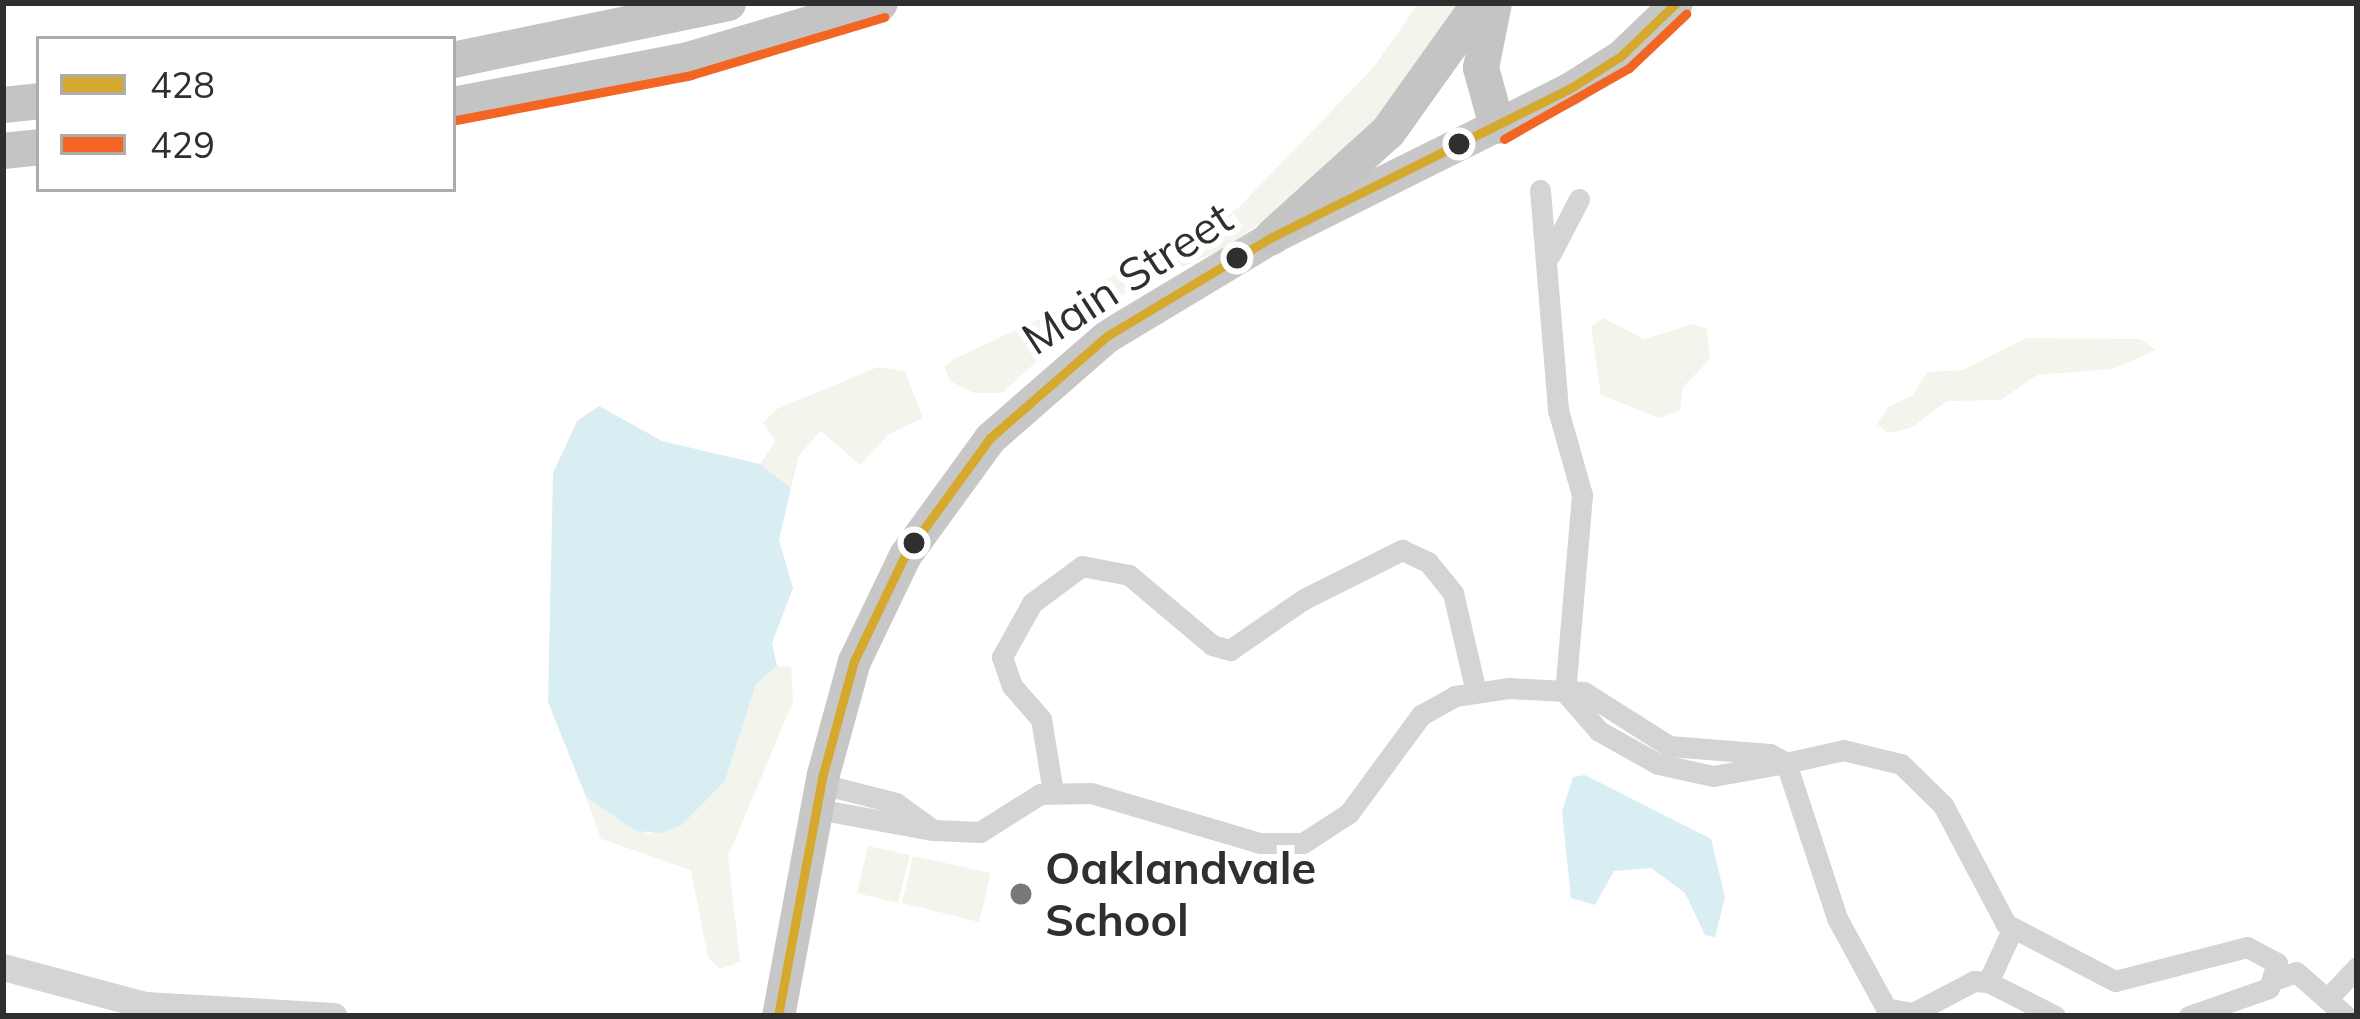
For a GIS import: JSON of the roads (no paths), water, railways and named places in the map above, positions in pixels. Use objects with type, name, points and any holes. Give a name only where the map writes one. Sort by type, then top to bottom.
[{"type":"highway","points":[[456,59],[728,3]]},
{"type":"highway","points":[[456,104],[688,60],[880,3]]},
{"type":"highway","points":[[1272,237],[1388,132],[1480,3]]},
{"type":"highway","points":[[1494,3],[1481,68],[1497,126]]},
{"type":"highway","points":[[3,105],[36,101]]},
{"type":"highway","points":[[3,151],[36,147]]},
{"type":"main road","name":"Main Street","points":[[778,1016],[819,796],[869,623],[965,465],[1075,359],[1272,237],[1497,126],[1607,65],[1676,3]]},
{"type":"street","points":[[1540,190],[1558,410],[1582,495],[1565,692],[1599,730],[1658,764],[1713,776],[1786,764],[1807,753],[1859,751],[1911,771],[1943,805],[2012,930],[2115,981],[2247,947],[2270,954],[2277,979]]},
{"type":"street","points":[[1547,261],[1579,199]]},
{"type":"street","points":[[1053,792],[1041,719],[1012,686],[1002,657],[1032,603],[1082,566],[1129,575],[1211,645],[1230,650],[1304,599],[1402,550],[1428,562],[1453,593],[1476,692]]},
{"type":"street","points":[[819,796],[933,830],[980,832],[1053,792],[1123,797],[1260,843],[1303,843],[1349,813],[1421,715],[1476,692],[1565,692]]},
{"type":"street","points":[[1786,764],[1838,918],[1886,1008],[1913,1013],[1974,980],[1988,982],[2055,1016]]},
{"type":"street","points":[[1988,982],[2012,930]]},
{"type":"street","points":[[2327,999],[2357,967]]},
{"type":"street","points":[[3,968],[145,1005],[334,1016]]},
{"type":"street","points":[[2189,1016],[2296,972],[2345,1016]]},
{"type":"place","name":"Oaklandvale School","points":[[1021,894]]}]
